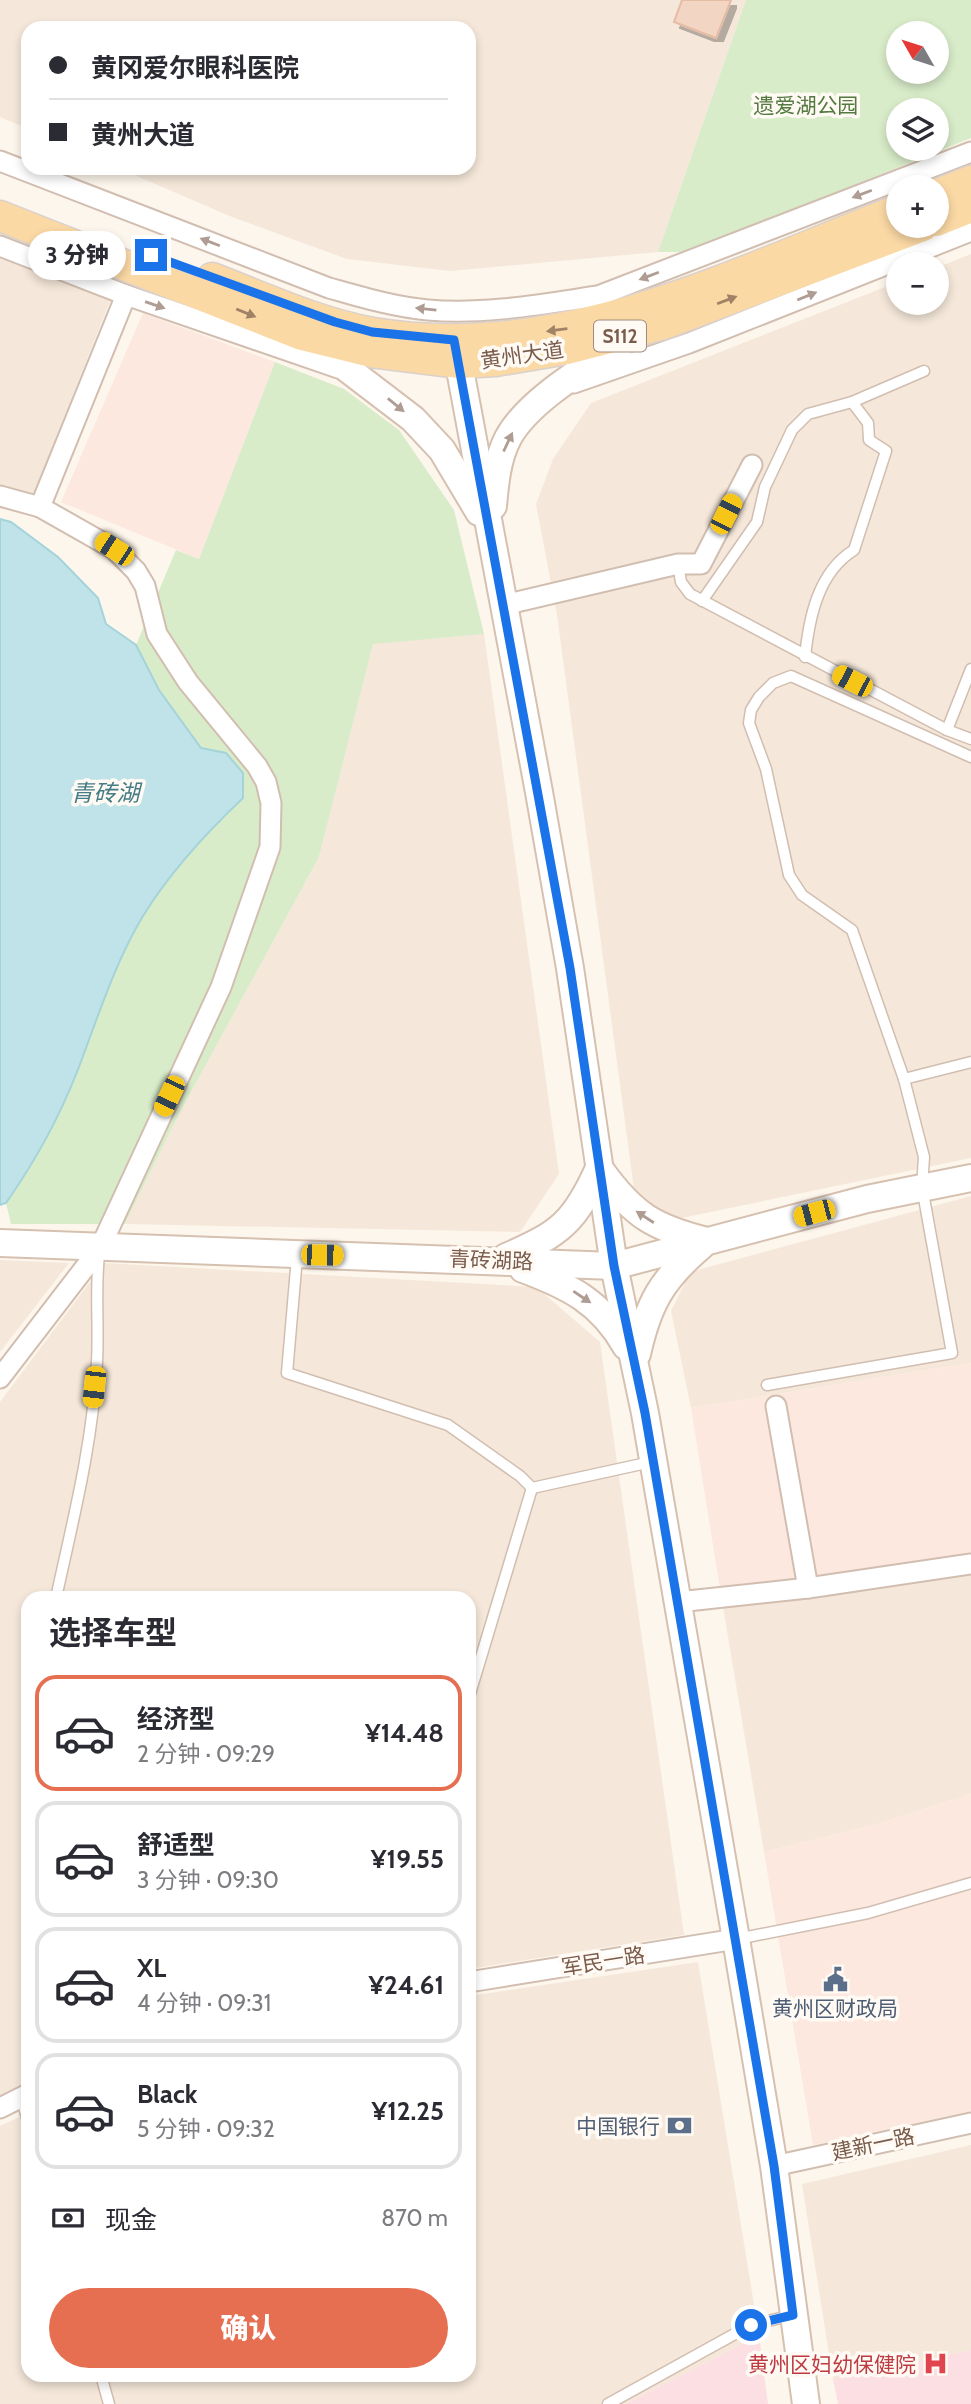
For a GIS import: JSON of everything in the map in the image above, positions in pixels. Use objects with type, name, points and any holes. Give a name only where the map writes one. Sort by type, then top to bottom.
[{"type":"main road","points":[[949,190],[971,181]]},
{"type":"main road","name":"黄州大道","points":[[0,195],[335,322],[496,361],[568,349],[639,332],[891,238]]},
{"type":"main road","points":[[949,216],[971,208]]},
{"type":"main road","name":"黄州大道","points":[[0,216],[302,335],[371,352],[457,351],[578,327],[648,308],[886,215]]},
{"type":"main road","points":[[491,533],[496,471],[507,439],[524,415],[639,332]]},
{"type":"main road","points":[[302,335],[413,419],[442,450],[491,533]]},
{"type":"main road","points":[[457,351],[570,968],[614,1266],[654,1462],[736,1940],[774,2166],[806,2404]]},
{"type":"main road","points":[[599,1168],[623,1201],[645,1220],[673,1232],[708,1241]]},
{"type":"main road","points":[[498,1260],[542,1242],[571,1220],[599,1168]]},
{"type":"main road","name":"青砖湖路","points":[[0,1243],[614,1266],[866,1199],[971,1178]]},
{"type":"main road","points":[[635,1362],[644,1321],[659,1288],[680,1263],[708,1241]]},
{"type":"main road","points":[[498,1260],[551,1279],[585,1297],[612,1321],[635,1362]]},
{"type":"street","points":[[36,175],[329,288],[376,301],[441,311],[540,305],[598,296],[971,152]]},
{"type":"street","points":[[0,161],[21,169]]},
{"type":"street","points":[[560,388],[689,343],[971,231]]},
{"type":"street","points":[[0,246],[126,295],[355,374]]},
{"type":"street","points":[[40,507],[126,295]]},
{"type":"street","points":[[504,606],[678,564],[701,564],[752,465]]},
{"type":"street","points":[[0,496],[40,507],[114,549],[136,571],[145,586],[148,610],[157,634],[188,682],[257,766],[266,782],[271,803],[270,847],[221,987],[100,1248],[0,1378]]},
{"type":"street","points":[[776,1406],[808,1588]]},
{"type":"street","points":[[678,1602],[808,1588],[971,1564]]},
{"type":"street","name":"军民一路","points":[[476,1981],[736,1940]]},
{"type":"street","points":[[0,2108],[21,2097]]},
{"type":"street","name":"建新一路","points":[[774,2166],[971,2123]]},
{"type":"lane","points":[[702,601],[757,522],[765,487],[792,430],[808,414],[852,402],[924,371]]},
{"type":"lane","points":[[805,657],[808,627],[827,574],[839,560],[854,550],[886,451],[869,440],[868,423],[852,402]]},
{"type":"lane","points":[[678,564],[681,582],[690,594],[805,657],[947,730],[971,739]]},
{"type":"lane","points":[[947,730],[971,669]]},
{"type":"lane","points":[[767,1385],[952,1353],[922,1188],[924,1157],[904,1079],[852,930],[802,895],[789,875],[766,769],[749,723],[751,709],[773,683],[791,676],[971,757]]},
{"type":"lane","points":[[904,1079],[971,1062]]},
{"type":"lane","points":[[58,1591],[85,1466],[97,1361],[95,1293],[100,1248]]},
{"type":"lane","points":[[297,1254],[287,1373],[448,1425],[520,1476],[532,1488]]},
{"type":"lane","points":[[532,1488],[654,1462]]},
{"type":"lane","points":[[476,1674],[532,1488]]},
{"type":"lane","points":[[736,1940],[868,1913],[971,1883]]},
{"type":"lane","points":[[608,2404],[751,2325],[793,2315]]},
{"type":"lane","points":[[102,2382],[109,2404]]},
{"type":"shaded area","points":[[0,0],[746,0],[658,252],[450,271],[347,259],[232,217],[134,175],[476,175],[476,21],[21,21],[21,126],[0,117]]},
{"type":"shaded area","points":[[971,254],[971,1158],[672,1220],[636,1204],[557,615],[536,504],[553,459],[591,403],[886,287],[886,315],[949,315],[949,263]]},
{"type":"shaded area","points":[[0,258],[110,301],[33,496],[0,486]]},
{"type":"shaded area","points":[[143,313],[275,362],[199,559],[61,502]]},
{"type":"shaded area","points":[[484,634],[559,1174],[520,1232],[125,1224],[177,1118],[319,857],[373,643]]},
{"type":"shaded area","points":[[971,1196],[971,1363],[691,1408],[671,1311],[690,1272]]},
{"type":"shaded area","points":[[0,1260],[69,1263],[0,1352]]},
{"type":"shaded area","points":[[104,1263],[536,1287],[600,1342],[684,1935],[476,1968],[476,1591],[21,1591],[21,2090],[0,2101],[0,1402]]},
{"type":"shaded area","points":[[971,1363],[971,1554],[720,1589],[691,1408]]},
{"type":"shaded area","points":[[971,1554],[971,1794],[874,1825],[764,1852],[720,1589]]},
{"type":"shaded area","points":[[971,1794],[971,2111],[813,2145],[764,1852],[874,1825]]},
{"type":"shaded area","points":[[698,1962],[759,2335],[626,2404],[0,2404],[0,2126],[21,2116],[21,2382],[476,2382],[476,1995]]},
{"type":"shaded area","points":[[971,2145],[971,2350],[833,2379],[802,2184]]},
{"type":"shaded area","points":[[759,2335],[768,2404],[626,2404]]},
{"type":"shaded area","name":"黄州区妇幼保健院","points":[[971,2350],[971,2404],[838,2404],[833,2379]]},
{"type":"green space","name":"遗爱湖公园","points":[[746,0],[971,0],[971,138],[949,147],[949,98],[886,98],[886,161],[914,161],[689,252],[658,252]]},
{"type":"green space","points":[[275,362],[344,389],[399,430],[454,510],[484,634],[373,644],[319,857],[177,1118],[125,1224],[11,1224],[6,1203],[54,1123],[133,934],[177,869],[202,839],[243,798],[226,753],[201,748],[159,690],[136,645],[176,550],[199,559]]},
{"type":"water","name":"青砖湖","points":[[0,519],[11,522],[58,557],[98,598],[106,624],[136,645],[159,690],[201,748],[226,753],[243,773],[243,798],[189,854],[143,916],[115,973],[54,1123],[16,1188],[6,1203],[0,1205]]},
{"type":"building","points":[[682,0],[731,0],[716,38],[674,22]]},
{"type":"place","name":"黄州区财政局","points":[[835,1979]]},
{"type":"place","name":"中国银行","points":[[680,2126]]},
{"type":"place","name":"黄州区妇幼保健院","points":[[936,2364]]},
{"type":"route","points":[[151,255],[335,322],[372,332],[454,340],[570,968],[614,1266],[645,1413],[774,2166],[793,2315],[751,2325]]}]
